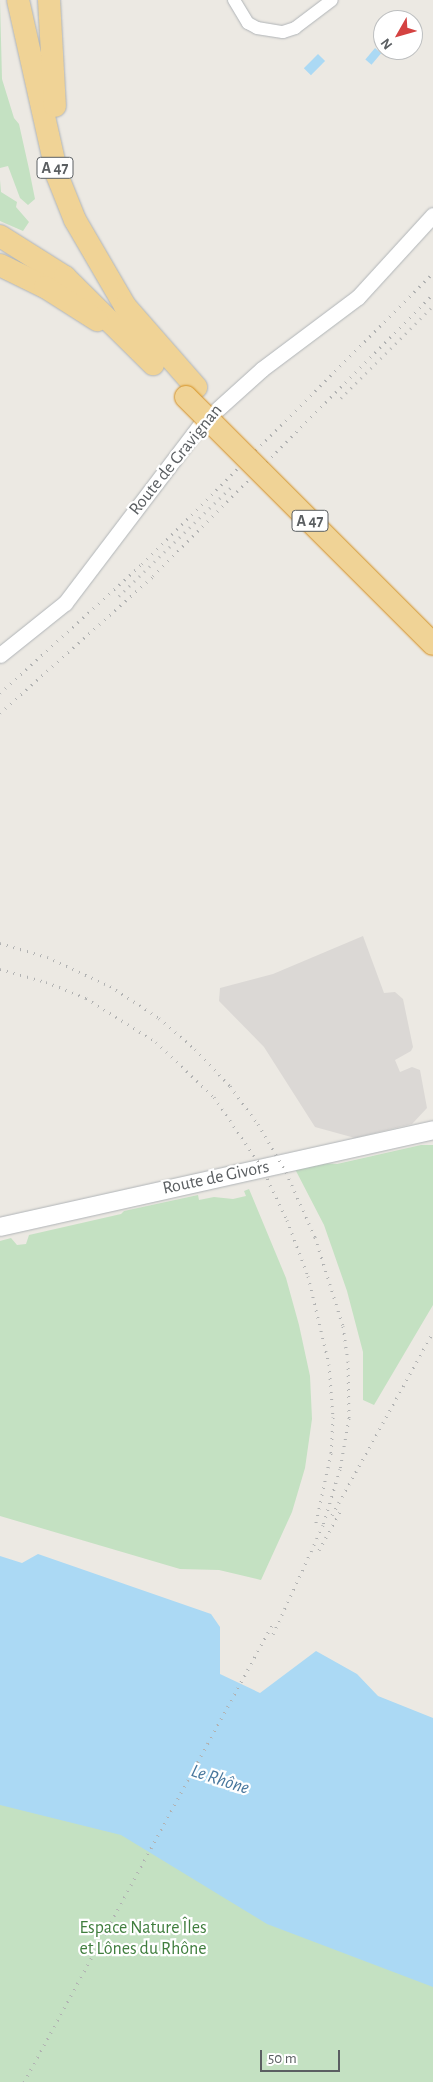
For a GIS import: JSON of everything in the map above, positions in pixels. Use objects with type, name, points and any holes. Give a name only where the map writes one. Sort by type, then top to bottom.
[{"type":"highway","points":[[18,0],[36,74]]},
{"type":"highway","points":[[28,0],[36,74]]},
{"type":"highway","points":[[49,0],[50,59],[56,114],[93,255]]},
{"type":"highway","name":"A 47","points":[[36,74],[57,175],[93,255],[136,322],[191,392],[433,644]]},
{"type":"highway","name":"A 47","points":[[0,236],[65,277],[157,368]]},
{"type":"highway","name":"A 47","points":[[0,265],[70,302],[191,392],[433,624]]},
{"type":"main road","name":"Route de Givors","points":[[0,1227],[433,1130]]},
{"type":"street","points":[[234,0],[248,23],[257,28],[283,32],[295,28],[332,0]]},
{"type":"street","name":"Route de Gravignan","points":[[0,655],[65,603],[168,465],[230,395],[358,297],[433,215]]},
{"type":"shaded area","points":[[363,936],[384,993],[395,992],[403,999],[413,1047],[411,1051],[395,1060],[400,1072],[412,1067],[420,1070],[427,1108],[412,1124],[355,1138],[315,1127],[264,1047],[219,1001],[220,988],[273,974]]},
{"type":"green space","points":[[0,0],[2,79],[14,118],[19,124],[29,169],[35,199],[28,205],[20,198],[8,166],[0,168]]},
{"type":"green space","points":[[0,180],[1,192],[17,202],[16,207],[29,222],[23,231],[0,221]]},
{"type":"green space","points":[[421,1145],[433,1145],[433,1305],[374,1405],[363,1400],[363,1352],[347,1291],[324,1225],[295,1169],[322,1163],[337,1164]]},
{"type":"green space","points":[[249,1189],[286,1278],[299,1325],[310,1376],[312,1419],[305,1468],[292,1512],[261,1580],[219,1570],[180,1569],[0,1516],[0,1241],[11,1238],[17,1245],[26,1244],[29,1235],[121,1214],[124,1211],[198,1195],[199,1200],[214,1197],[233,1199],[246,1196],[244,1191]]},
{"type":"green space","name":"Espace Nature Îles et Lônes du Rhône","points":[[0,1737],[433,1894],[433,2082],[0,2082]]},
{"type":"water","points":[[373,50],[373,60],[375,60],[371,65],[365,59]]},
{"type":"water","points":[[318,54],[325,61],[311,75],[304,68]]},
{"type":"water","name":"Le Rhône","points":[[38,1554],[211,1614],[220,1627],[220,1674],[260,1693],[316,1651],[357,1674],[378,1696],[433,1718],[433,1987],[267,1924],[121,1835],[0,1805],[0,1556],[22,1563]]},
{"type":"railway","points":[[0,693],[142,564],[433,273]]},
{"type":"railway","points":[[0,713],[153,576],[433,294]]},
{"type":"railway","points":[[341,398],[433,306]]},
{"type":"railway","points":[[119,596],[232,486]]},
{"type":"railway","points":[[0,943],[47,957],[110,986],[159,1018],[195,1049],[230,1086],[258,1124],[286,1172],[315,1237],[343,1326],[348,1361],[349,1418],[340,1469],[323,1525],[273,1634]]},
{"type":"railway","points":[[0,969],[46,982],[86,998],[156,1042],[214,1097],[261,1166],[287,1220],[308,1276],[329,1364],[333,1417],[331,1453],[315,1527]]},
{"type":"railway","points":[[332,1515],[433,1332]]},
{"type":"railway","points":[[319,1550],[341,1510]]},
{"type":"railway","points":[[24,2082],[273,1623]]}]
